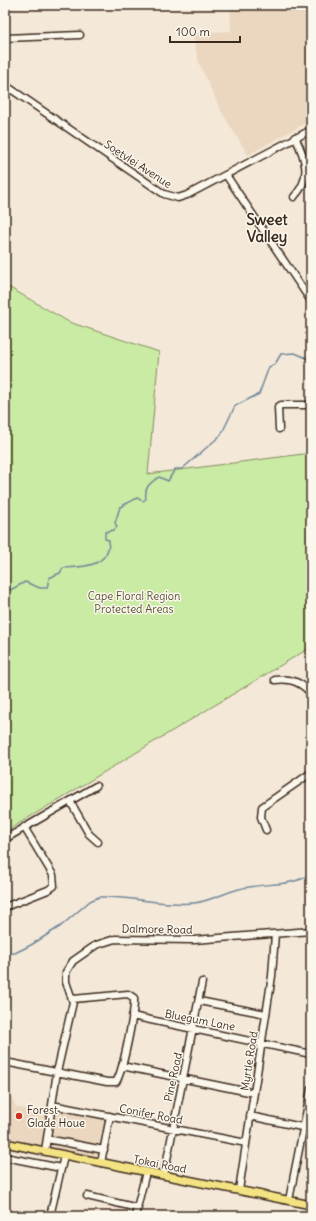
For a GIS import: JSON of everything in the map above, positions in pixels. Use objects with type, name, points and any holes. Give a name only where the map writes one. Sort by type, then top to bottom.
[{"type":"main road","name":"Tokai Road","points":[[5,1143],[311,1205]]},
{"type":"street","points":[[5,38],[80,35]]},
{"type":"street","name":"Soetvlei Avenue","points":[[5,85],[86,142],[169,196],[183,197],[295,137],[311,130]]},
{"type":"street","points":[[294,197],[304,185],[306,178],[302,151],[295,137]]},
{"type":"street","points":[[226,175],[311,301]]},
{"type":"street","points":[[279,429],[278,407],[281,405],[311,405]]},
{"type":"street","points":[[275,680],[290,680],[310,691]]},
{"type":"street","points":[[266,830],[261,817],[262,807],[311,773]]},
{"type":"street","points":[[5,839],[96,786]]},
{"type":"street","points":[[70,801],[89,834],[98,842]]},
{"type":"street","points":[[5,907],[48,890],[54,886],[53,875],[24,828]]},
{"type":"street","name":"Dalmore Road","points":[[73,999],[66,982],[67,969],[83,953],[106,941],[123,938],[194,940],[311,931]]},
{"type":"street","name":"Myrtle Road","points":[[239,1190],[272,976],[275,934]]},
{"type":"street","name":"Pine Road","points":[[164,1175],[194,1029],[202,982]]},
{"type":"street","points":[[5,1062],[57,1072],[114,1083],[120,1076],[132,1016],[134,998],[130,994],[73,999],[57,1072],[45,1151]]},
{"type":"street","points":[[199,1001],[266,1014]]},
{"type":"street","name":"Bluegum Lane","points":[[132,1016],[311,1054]]},
{"type":"street","points":[[122,1066],[254,1093]]},
{"type":"street","points":[[289,1200],[311,1089]]},
{"type":"street","name":"Conifer Road","points":[[52,1105],[246,1143]]},
{"type":"street","points":[[101,1163],[110,1116]]},
{"type":"street","points":[[250,1116],[311,1129]]},
{"type":"street","points":[[47,1139],[104,1150]]},
{"type":"street","points":[[50,1216],[64,1156]]},
{"type":"street","points":[[5,1157],[61,1168]]},
{"type":"street","points":[[137,1216],[146,1172]]},
{"type":"street","points":[[87,1196],[138,1208]]},
{"type":"shaded area","points":[[230,5],[311,5],[311,122],[304,124],[248,155],[221,111],[199,63],[192,33],[231,31]]},
{"type":"shaded area","points":[[5,1096],[12,1097],[16,1107],[30,1110],[29,1114],[50,1117],[52,1105],[110,1116],[101,1163],[5,1143]]},
{"type":"green space","name":"Cape Floral Region Protected Areas","points":[[5,285],[69,322],[159,352],[148,474],[311,453],[311,647],[5,832]]},
{"type":"waterway","points":[[5,593],[25,582],[40,588],[47,588],[49,578],[60,573],[63,568],[86,566],[100,561],[105,556],[108,549],[109,540],[105,539],[105,532],[114,530],[117,527],[115,523],[120,507],[137,498],[143,501],[146,499],[146,491],[152,482],[159,477],[168,481],[175,469],[182,469],[221,435],[235,406],[259,394],[269,367],[275,364],[281,354],[295,353],[311,360]]},
{"type":"waterway","points":[[5,954],[15,953],[31,945],[61,926],[90,901],[99,897],[182,904],[194,903],[208,900],[242,888],[296,881],[311,874]]},
{"type":"place","name":"Forest Glade Houe","points":[[19,1116]]},
{"type":"district","name":"Sweet Valley","points":[[267,228]]}]
